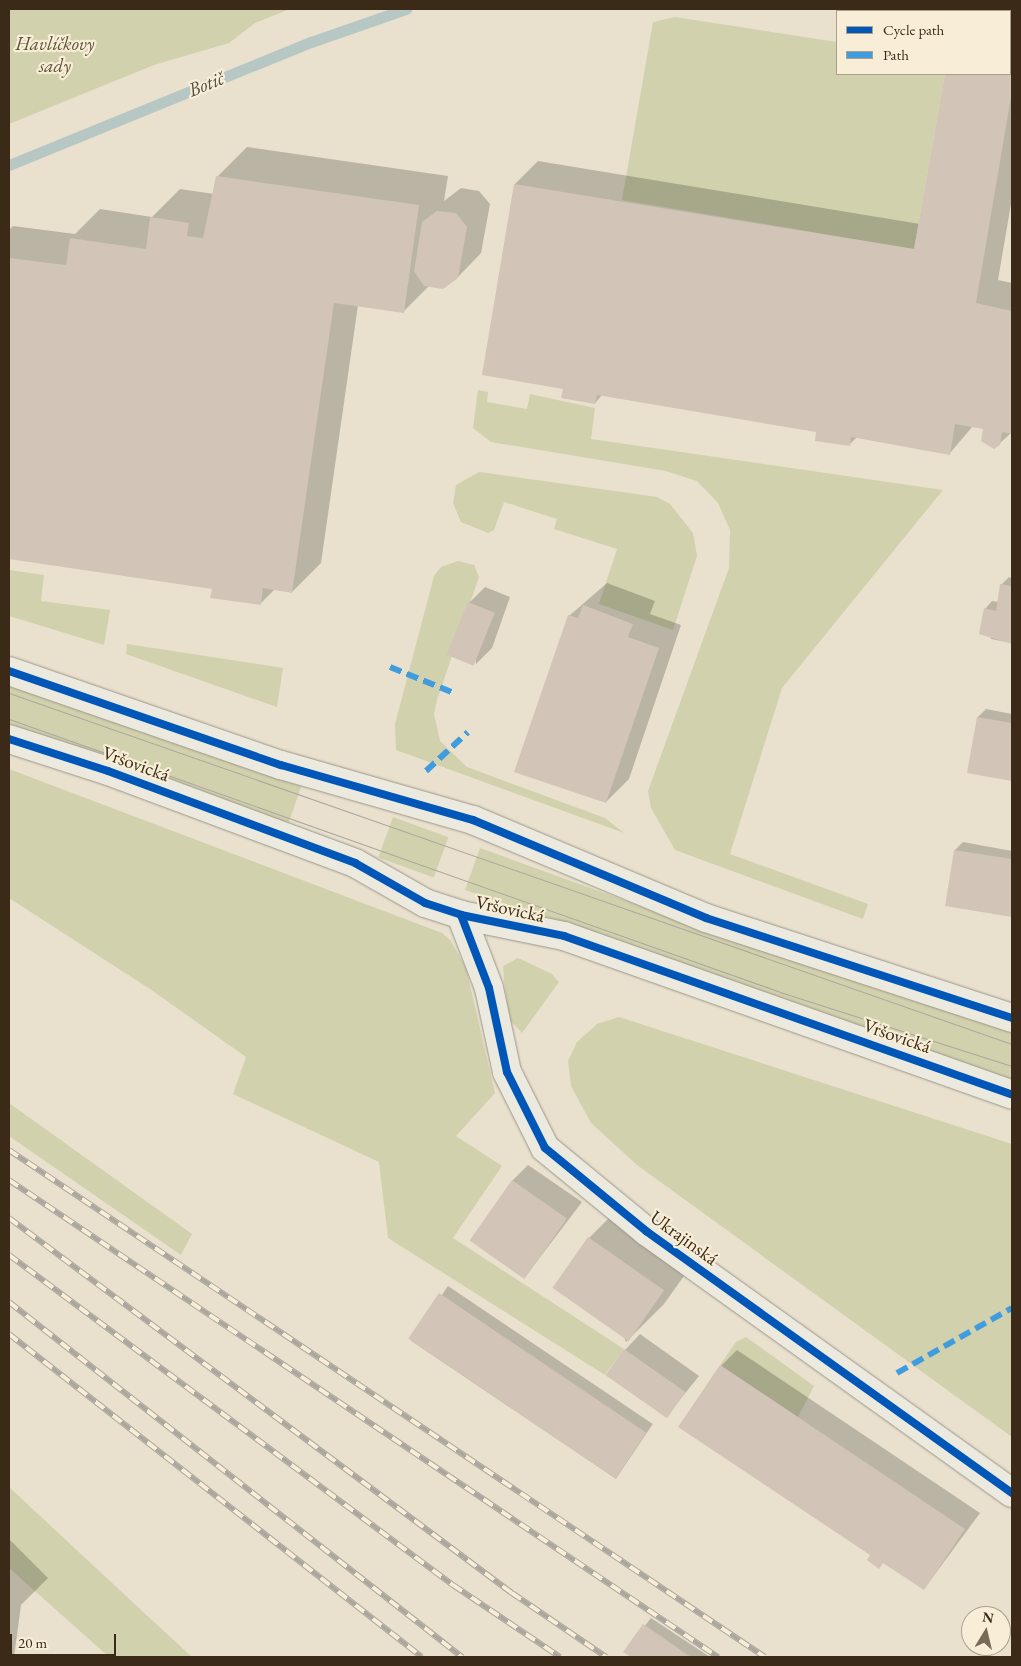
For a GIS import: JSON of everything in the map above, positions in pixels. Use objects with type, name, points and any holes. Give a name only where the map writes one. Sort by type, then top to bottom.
[{"type":"main road","points":[[9,671],[281,764],[473,820],[697,915],[1012,1018]]},
{"type":"main road","name":"Vršovická","points":[[9,739],[108,771],[355,863],[425,903],[461,915],[564,936],[1012,1095]]},
{"type":"main road","name":"Ukrajinská","points":[[461,915],[489,988],[507,1072],[545,1148],[646,1231],[1012,1493]]},
{"type":"green space","name":"Havlíčkovy sady","points":[[9,9],[290,9],[255,23],[229,43],[154,65],[9,124]]},
{"type":"green space","points":[[675,17],[836,42],[836,75],[945,75],[914,249],[622,200],[653,22]]},
{"type":"green space","points":[[478,390],[488,392],[487,402],[527,409],[530,394],[595,408],[591,439],[943,490],[782,688],[730,854],[868,904],[863,919],[675,850],[651,808],[648,791],[729,568],[730,530],[718,503],[697,481],[666,471],[491,442],[473,428]]},
{"type":"green space","points":[[479,472],[657,497],[670,504],[693,533],[697,556],[673,630],[599,604],[617,549],[554,529],[557,519],[504,502],[494,530],[488,533],[461,522],[453,503],[456,485]]},
{"type":"green space","points":[[458,561],[474,565],[479,577],[437,700],[434,714],[440,741],[467,767],[605,818],[624,833],[396,750],[395,724],[434,576],[441,567]]},
{"type":"green space","points":[[9,570],[44,575],[41,601],[110,610],[104,645],[9,616]]},
{"type":"green space","points":[[127,644],[283,668],[277,707],[126,654]]},
{"type":"green space","points":[[9,686],[301,787],[287,826],[9,730]]},
{"type":"green space","points":[[9,769],[442,933],[451,941],[466,968],[495,1093],[456,1136],[502,1166],[453,1238],[624,1349],[605,1375],[388,1238],[379,1162],[233,1094],[246,1057],[150,989],[9,898]]},
{"type":"green space","points":[[393,817],[448,837],[434,878],[378,857]]},
{"type":"green space","points":[[480,848],[795,962],[1012,1032],[1012,1080],[465,890]]},
{"type":"green space","points":[[518,958],[552,974],[559,982],[522,1033],[509,1019],[503,966]]},
{"type":"green space","points":[[619,1017],[1012,1144],[1012,1437],[637,1165],[591,1123],[571,1086],[568,1061],[577,1042],[597,1024]]},
{"type":"green space","points":[[9,1103],[192,1234],[181,1255],[9,1136]]},
{"type":"green space","points":[[746,1337],[814,1386],[798,1417],[720,1365],[736,1342]]},
{"type":"green space","points":[[9,1487],[192,1657],[109,1657],[9,1568]]},
{"type":"building","points":[[1011,66],[1012,91],[976,303],[1012,311],[1012,434],[1002,432],[1000,445],[994,449],[981,441],[983,429],[955,424],[950,455],[851,437],[850,446],[815,441],[816,432],[597,395],[595,404],[561,398],[563,389],[482,375],[514,184],[914,249],[945,75],[1011,75]]},
{"type":"building","points":[[216,176],[419,205],[404,313],[334,303],[292,593],[263,588],[261,605],[210,598],[212,589],[9,559],[9,258],[66,265],[70,238],[146,249],[150,217],[189,223],[187,236],[203,238]]},
{"type":"building","points":[[437,211],[456,213],[467,227],[458,278],[443,289],[424,286],[414,271],[422,222]]},
{"type":"building","points":[[1000,584],[1012,586],[1012,644],[979,634],[984,608],[996,611]]},
{"type":"building","points":[[468,602],[495,613],[474,666],[447,655]]},
{"type":"building","points":[[583,605],[633,624],[628,637],[659,648],[606,803],[514,772],[568,615],[578,618]]},
{"type":"building","points":[[977,717],[1012,723],[1012,781],[967,773]]},
{"type":"building","points":[[954,850],[1012,859],[1012,917],[945,906]]},
{"type":"building","points":[[512,1180],[567,1218],[524,1279],[470,1241]]},
{"type":"building","points":[[588,1237],[664,1290],[629,1341],[552,1288]]},
{"type":"building","points":[[439,1293],[646,1433],[616,1478],[408,1339]]},
{"type":"building","points":[[624,1349],[685,1392],[667,1418],[606,1375]]},
{"type":"building","points":[[720,1365],[965,1529],[924,1590],[883,1563],[879,1569],[867,1560],[870,1555],[678,1427]]},
{"type":"building","points":[[643,1624],[691,1657],[631,1657],[623,1652]]},
{"type":"waterway","name":"Botič","points":[[9,165],[311,42],[406,9]]},
{"type":"tram line","points":[[9,693],[1012,1044]]},
{"type":"tram line","points":[[9,719],[786,994],[1012,1066]]},
{"type":"railway","points":[[9,1150],[765,1657]]},
{"type":"railway","points":[[9,1180],[718,1657]]},
{"type":"railway","points":[[9,1218],[512,1593],[606,1657]]},
{"type":"railway","points":[[9,1255],[453,1585],[560,1657]]},
{"type":"railway","points":[[9,1302],[462,1657]]},
{"type":"railway","points":[[9,1334],[422,1657]]},
{"type":"marked path","points":[[390,667],[454,693]]},
{"type":"marked path","points":[[426,771],[468,732]]},
{"type":"marked path","points":[[897,1373],[1012,1308]]},
{"type":"cycle path","points":[[9,671],[281,765],[473,820],[706,918],[1012,1018]]},
{"type":"cycle path","points":[[9,739],[108,771],[355,863],[425,903],[461,915],[564,936],[1012,1095]]},
{"type":"cycle path","points":[[461,915],[489,988],[507,1072],[545,1148],[646,1231],[1012,1493]]}]
